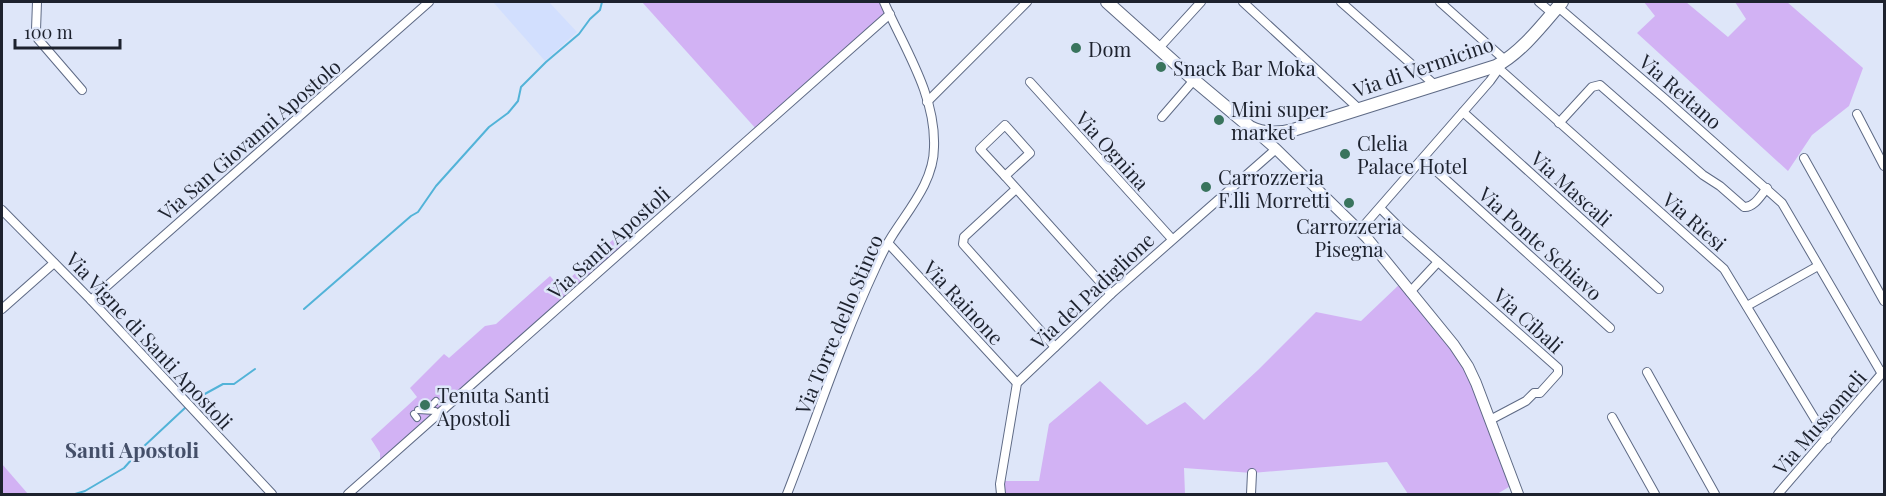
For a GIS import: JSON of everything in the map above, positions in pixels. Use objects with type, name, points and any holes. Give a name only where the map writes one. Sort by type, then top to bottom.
[{"type":"main road","name":"Via di Vermicino","points":[[1107,2],[1250,127],[1274,133],[1293,130],[1500,65],[1526,42],[1557,7]]},
{"type":"street","points":[[37,2],[38,39],[82,90]]},
{"type":"street","name":"Via San Giovanni Apostolo","points":[[91,300],[429,2]]},
{"type":"street","name":"Via Torre dello Stinco","points":[[787,495],[841,351],[888,243],[932,167],[934,139],[927,102],[910,54],[884,2]]},
{"type":"street","points":[[927,102],[1028,2]]},
{"type":"street","points":[[1159,48],[1201,2]]},
{"type":"street","points":[[1243,2],[1358,108]]},
{"type":"street","points":[[1341,2],[1435,85]]},
{"type":"street","name":"Via Riesi","points":[[1440,2],[1559,123],[1721,266],[1827,439]]},
{"type":"street","name":"Via Reitano","points":[[1539,2],[1557,7],[1782,203],[1883,373]]},
{"type":"street","name":"Via Santi Apostoli","points":[[348,495],[890,14]]},
{"type":"street","points":[[1360,230],[1463,112],[1500,65]]},
{"type":"street","points":[[1162,117],[1194,80]]},
{"type":"street","name":"Via Ognina","points":[[1030,82],[1172,239]]},
{"type":"street","points":[[1559,123],[1592,87],[1600,85],[1703,175],[1744,207],[1752,205],[1767,188]]},
{"type":"street","name":"Via Mascali","points":[[1463,112],[1659,289]]},
{"type":"street","points":[[1857,114],[1884,166]]},
{"type":"street","points":[[1005,176],[1030,153],[1005,125],[980,148],[1016,189],[1111,294]]},
{"type":"street","points":[[1250,127],[1360,230],[1462,357],[1474,378],[1518,495]]},
{"type":"street","points":[[1276,149],[1293,130]]},
{"type":"street","points":[[1274,133],[1278,140],[1276,149]]},
{"type":"street","name":"Via del Padiglione","points":[[1017,383],[1111,294],[1276,149]]},
{"type":"street","points":[[1804,158],[1884,301]]},
{"type":"street","name":"Via Ponte Schiavo","points":[[1423,159],[1610,328]]},
{"type":"street","points":[[1016,189],[964,237],[963,244],[1055,347]]},
{"type":"street","name":"Via Cibali","points":[[1380,208],[1558,368],[1557,373],[1540,393],[1534,393],[1526,401],[1491,420]]},
{"type":"street","name":"Via Vigne di Santi Apostoli","points":[[2,210],[91,300],[272,495]]},
{"type":"street","name":"Via Rainone","points":[[888,243],[1017,383]]},
{"type":"street","points":[[1410,292],[1438,262]]},
{"type":"street","points":[[2,309],[54,263]]},
{"type":"street","points":[[1747,306],[1818,266]]},
{"type":"street","points":[[1647,372],[1715,495]]},
{"type":"street","name":"Via Mussomeli","points":[[1778,495],[1883,373]]},
{"type":"street","points":[[1001,495],[1000,484],[1017,383]]},
{"type":"street","points":[[416,414],[427,410],[436,401]]},
{"type":"street","points":[[427,410],[435,411]]},
{"type":"street","points":[[1612,417],[1655,495]]},
{"type":"street","points":[[1251,495],[1252,473]]},
{"type":"shaded area","points":[[493,2],[549,2],[577,32],[545,61]]},
{"type":"shaded area","points":[[642,2],[881,2],[888,14],[757,130]]},
{"type":"shaded area","points":[[1644,2],[1686,2],[1728,37],[1746,19],[1735,2],[1787,2],[1863,68],[1849,106],[1812,135],[1788,171],[1637,33],[1655,16]]},
{"type":"shaded area","points":[[616,237],[624,247],[380,460],[380,453],[371,439],[417,397],[410,388],[444,354],[449,358],[485,326],[496,324],[550,276],[560,287]]},
{"type":"shaded area","points":[[1402,282],[1459,353],[1514,484],[1497,494],[1408,494],[1387,462],[1252,473],[1184,468],[1185,494],[1001,494],[1001,481],[1039,481],[1049,424],[1100,381],[1147,425],[1185,402],[1204,420],[1316,312],[1361,321]]},
{"type":"shaded area","points":[[2,464],[28,494],[2,494]]},
{"type":"waterway","points":[[304,309],[418,212],[436,186],[489,127],[508,113],[518,101],[521,87],[579,34],[600,10],[602,2]]},
{"type":"waterway","points":[[192,401],[223,384],[234,384],[255,369]]},
{"type":"waterway","points":[[75,494],[85,491],[124,468],[186,407]]},
{"type":"place","name":"Dom","points":[[1076,48]]},
{"type":"place","name":"Snack Bar Moka","points":[[1161,67]]},
{"type":"place","name":"Mini super market","points":[[1219,120]]},
{"type":"place","name":"Clelia Palace Hotel","points":[[1345,154]]},
{"type":"place","name":"Carrozzeria F.lli Morretti","points":[[1206,187]]},
{"type":"place","name":"Carrozzeria Pisegna","points":[[1349,203]]},
{"type":"place","name":"Tenuta Santi Apostoli","points":[[425,405]]},
{"type":"district","name":"Santi Apostoli","points":[[132,449]]}]
